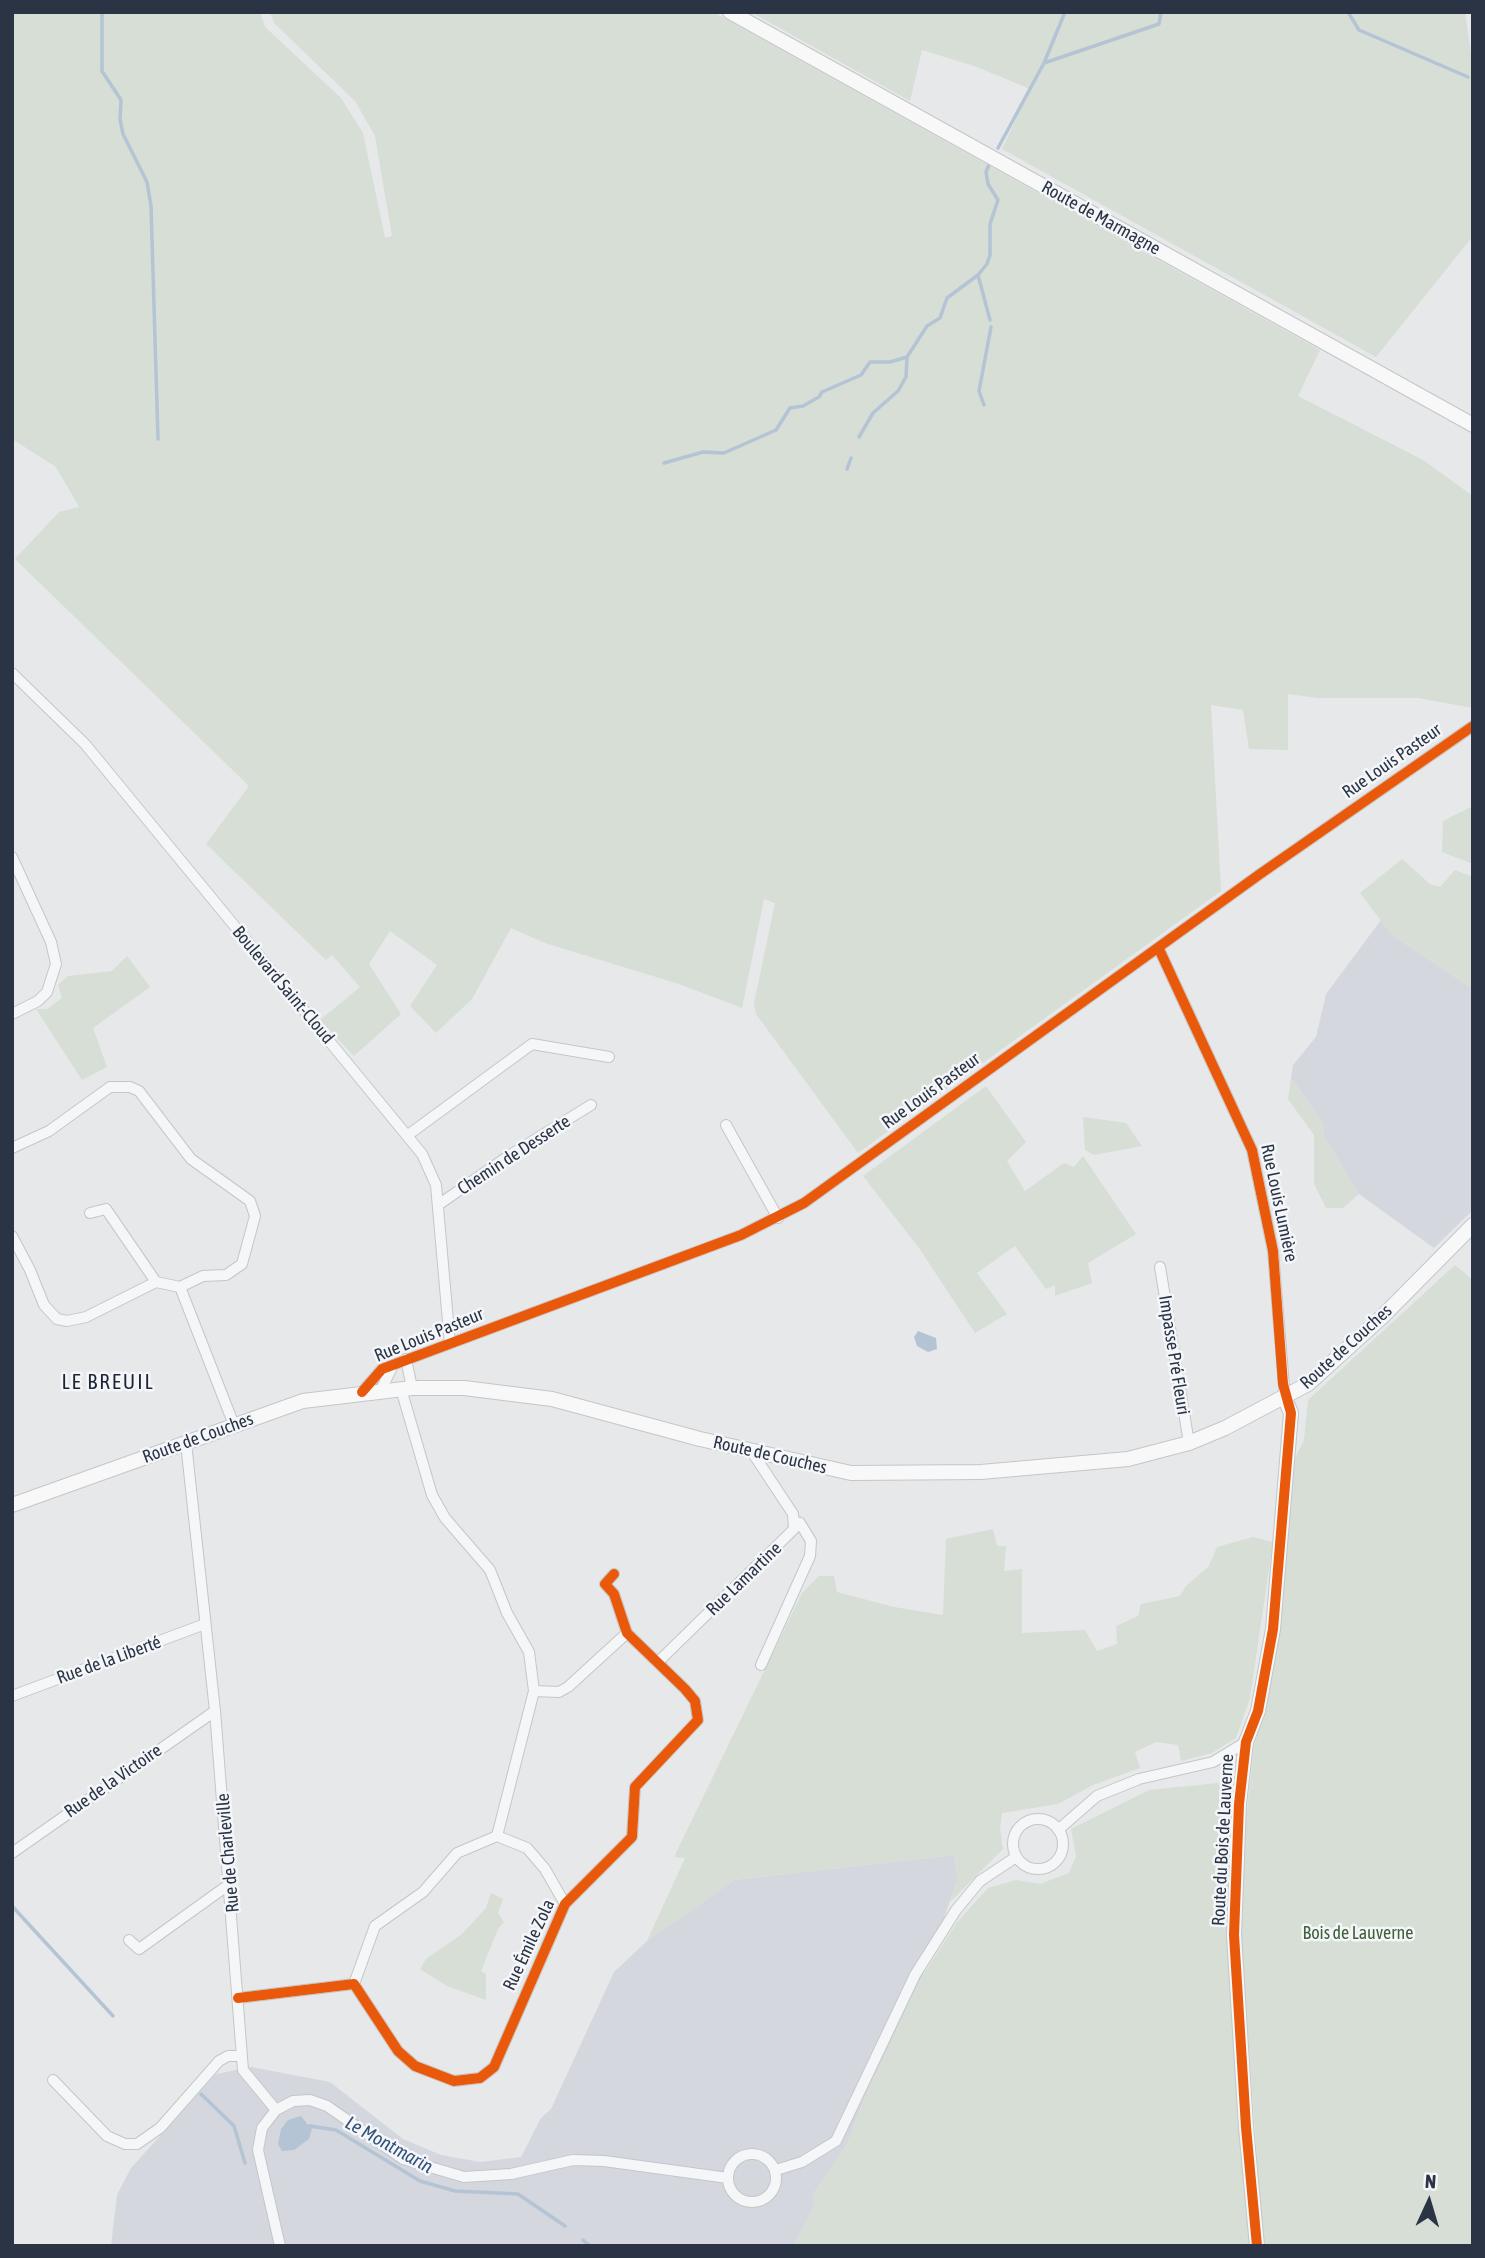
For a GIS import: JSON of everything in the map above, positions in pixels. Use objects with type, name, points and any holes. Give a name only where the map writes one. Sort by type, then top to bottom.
[{"type":"main road","name":"Route de Marmagne","points":[[730,12],[1473,425]]},
{"type":"main road","name":"Route de Couches","points":[[12,1505],[303,1401],[406,1388],[464,1388],[552,1399],[752,1452],[832,1470],[911,1474],[1099,1463],[1189,1443],[1285,1399],[1308,1384],[1362,1336],[1473,1225]]},
{"type":"main road","name":"Route du Bois de Lauverne","points":[[1257,2246],[1246,2127],[1234,1935],[1239,1804],[1246,1742],[1258,1711],[1273,1629],[1291,1413],[1285,1399]]},
{"type":"street","name":"Boulevard Saint-Cloud","points":[[12,673],[85,744],[408,1135],[430,1167],[438,1205],[450,1344]]},
{"type":"street","name":"Rue Louis Pasteur","points":[[362,1392],[371,1378],[406,1359],[741,1235],[778,1218],[820,1192],[1473,726]]},
{"type":"street","points":[[12,857],[51,942],[56,964],[47,992],[37,1001],[12,1014]]},
{"type":"street","name":"Rue Louis Lumière","points":[[1159,949],[1252,1150],[1273,1251],[1285,1399]]},
{"type":"street","points":[[408,1135],[532,1044],[609,1057]]},
{"type":"street","points":[[12,1148],[49,1131],[110,1087],[131,1087],[139,1091],[191,1159],[250,1201],[255,1216],[242,1264],[226,1275],[202,1276],[180,1287],[156,1282],[86,1317],[67,1321],[57,1319],[44,1306],[30,1270],[12,1236]]},
{"type":"street","name":"Chemin de Desserte","points":[[438,1205],[510,1155],[591,1105]]},
{"type":"street","points":[[726,1125],[778,1218]]},
{"type":"street","points":[[90,1213],[106,1209],[156,1282]]},
{"type":"street","name":"Impasse Pré Fleuri","points":[[1160,1267],[1189,1443]]},
{"type":"street","points":[[180,1287],[234,1425]]},
{"type":"street","points":[[406,1359],[406,1388],[432,1495],[445,1518],[490,1570],[506,1613],[529,1652],[534,1691],[497,1836]]},
{"type":"street","name":"Rue Louis Pasteur","points":[[381,1390],[393,1365]]},
{"type":"street","name":"Rue de Charleville","points":[[186,1443],[231,1883],[243,2070],[276,2110]]},
{"type":"street","points":[[752,1452],[788,1504],[795,1522],[800,1523],[811,1541],[810,1556],[761,1665]]},
{"type":"street","name":"Rue Lamartine","points":[[658,1662],[790,1534],[795,1522]]},
{"type":"street","name":"Rue Émile Zola","points":[[354,1984],[398,2051],[415,2066],[454,2081],[480,2077],[498,2060],[565,1904],[632,1837],[635,1787],[698,1720],[695,1701],[627,1633],[614,1594],[605,1584],[614,1574]]},
{"type":"street","name":"Rue de la Liberté","points":[[12,1696],[205,1624]]},
{"type":"street","points":[[534,1691],[559,1692],[568,1687],[627,1633]]},
{"type":"street","name":"Rue de la Victoire","points":[[12,1853],[215,1711]]},
{"type":"street","points":[[1058,1829],[1097,1796],[1139,1779],[1213,1762],[1246,1742]]},
{"type":"street","points":[[1040,1819],[1058,1829],[1063,1847],[1061,1856],[1049,1867],[1031,1869],[1016,1857],[1013,1843],[1015,1834],[1025,1823],[1040,1819]]},
{"type":"street","points":[[238,1997],[354,1984],[374,1926],[423,1892],[457,1853],[497,1836],[527,1849],[545,1869],[565,1904]]},
{"type":"street","points":[[776,2170],[802,2162],[836,2141],[915,1975],[956,1910],[980,1881],[1016,1857]]},
{"type":"street","points":[[129,1940],[139,1949],[231,1883]]},
{"type":"street","points":[[53,2080],[107,2136],[125,2144],[137,2144],[160,2128],[219,2061],[228,2056],[242,2056]]},
{"type":"street","points":[[280,2246],[257,2150],[262,2128],[276,2110],[293,2101],[310,2100],[327,2106],[403,2159],[464,2177],[511,2174],[573,2160],[604,2161],[728,2178]]},
{"type":"street","points":[[750,2154],[768,2159],[776,2170],[774,2189],[759,2201],[750,2202],[737,2197],[728,2178],[733,2164],[750,2154]]},
{"type":"shaded area","points":[[1381,920],[1392,935],[1473,989],[1473,1210],[1434,1248],[1359,1194],[1324,1137],[1323,1123],[1291,1078],[1293,1065],[1316,1037],[1326,994]]},
{"type":"shaded area","points":[[954,1855],[958,1879],[923,1975],[862,2104],[847,2145],[813,2194],[814,2207],[793,2246],[111,2246],[117,2195],[131,2168],[216,2074],[251,2067],[330,2082],[403,2139],[441,2155],[480,2162],[521,2157],[541,2118],[551,2109],[614,1972],[647,1941],[734,1880]]},
{"type":"green space","points":[[12,12],[260,12],[265,27],[341,98],[363,133],[385,238],[392,236],[375,136],[355,101],[274,23],[270,12],[713,12],[1320,350],[1298,396],[1423,460],[1473,496],[1473,708],[1418,698],[1318,698],[1288,694],[1288,750],[1249,749],[1243,710],[1211,705],[1221,891],[858,1153],[756,1014],[754,1003],[775,903],[764,899],[742,1008],[679,984],[545,943],[511,928],[472,999],[436,1033],[410,1006],[437,965],[390,931],[369,964],[401,1014],[354,1056],[320,1020],[360,987],[332,955],[326,960],[206,844],[249,786],[15,559],[59,512],[79,507],[56,467],[12,439]]},
{"type":"green space","points":[[751,12],[1465,12],[1473,68],[1473,236],[1376,357],[1002,149],[1030,89],[977,67],[922,50],[910,101]]},
{"type":"green space","points":[[1473,806],[1473,864],[1442,852],[1443,821]]},
{"type":"green space","points":[[1402,859],[1430,884],[1440,887],[1455,870],[1473,877],[1473,989],[1392,935],[1360,893]]},
{"type":"green space","points":[[127,956],[150,987],[93,1028],[107,1067],[82,1080],[36,1009],[47,1009],[62,998],[58,985],[68,976],[112,971]]},
{"type":"green space","points":[[1291,1078],[1323,1123],[1324,1137],[1359,1194],[1343,1208],[1326,1208],[1314,1184],[1314,1135],[1288,1099]]},
{"type":"green space","points":[[986,1086],[1026,1142],[1007,1161],[1025,1191],[1064,1163],[1074,1167],[1083,1156],[1136,1234],[1088,1263],[1092,1283],[1055,1296],[1055,1285],[1046,1289],[1015,1246],[977,1273],[1007,1314],[975,1333],[919,1248],[863,1176]]},
{"type":"green space","points":[[1083,1117],[1126,1123],[1142,1146],[1094,1155],[1085,1150]]},
{"type":"green space","name":"Bois de Lauverne","points":[[1455,1265],[1473,1280],[1473,2246],[1263,2246],[1241,1932],[1244,1838],[1254,1745],[1265,1712],[1280,1619],[1295,1458],[1304,1440],[1308,1400]]},
{"type":"green space","points":[[993,1529],[997,1546],[1006,1546],[1004,1571],[1022,1569],[1022,1633],[1085,1630],[1097,1651],[1117,1644],[1116,1626],[1138,1616],[1141,1604],[1180,1596],[1186,1586],[1209,1566],[1217,1547],[1253,1537],[1273,1542],[1250,1698],[1236,1738],[1212,1753],[1181,1761],[1178,1745],[1156,1742],[1135,1752],[1140,1768],[1093,1785],[1058,1804],[1002,1813],[1000,1829],[1003,1849],[950,1902],[958,1879],[954,1855],[734,1880],[647,1941],[685,1858],[674,1857],[802,1593],[819,1576],[834,1576],[837,1592],[894,1607],[943,1615],[946,1539]]},
{"type":"green space","points":[[1218,1783],[1232,1796],[1229,1926],[1250,2246],[793,2246],[814,2207],[813,2194],[847,2145],[862,2104],[923,1975],[958,1921],[988,1888],[1016,1880],[1040,1884],[1069,1873],[1076,1856],[1071,1829],[1149,1790]]},
{"type":"green space","points":[[491,1893],[503,1899],[498,1913],[504,1922],[498,1929],[481,1971],[486,1974],[486,2000],[447,1986],[420,1969],[426,1959],[462,1934],[486,1908]]},
{"type":"water","points":[[918,1331],[936,1338],[937,1349],[928,1352],[917,1346],[914,1337]]},
{"type":"water","points":[[301,2116],[308,2125],[313,2124],[309,2139],[294,2150],[282,2151],[278,2144],[281,2129],[288,2120]]},
{"type":"waterway","points":[[102,12],[102,71],[121,100],[120,119],[123,134],[147,182],[151,206],[158,439]]},
{"type":"waterway","points":[[1044,63],[1065,12]]},
{"type":"waterway","points":[[998,148],[1044,63],[1159,24],[1161,12]]},
{"type":"waterway","points":[[1348,12],[1359,30],[1468,77]]},
{"type":"waterway","points":[[859,437],[873,413],[898,391],[906,377],[907,357],[927,326],[940,318],[947,298],[978,275],[987,264],[990,255],[990,224],[998,200],[988,184],[986,172],[989,165]]},
{"type":"waterway","points":[[978,275],[990,320]]},
{"type":"waterway","points":[[984,405],[979,391],[991,327]]},
{"type":"waterway","points":[[664,463],[703,452],[724,453],[776,430],[790,408],[803,406],[819,397],[822,392],[861,375],[870,362],[890,362],[907,357]]},
{"type":"waterway","points":[[847,469],[851,458]]},
{"type":"waterway","points":[[12,1906],[113,2016]]},
{"type":"waterway","points":[[201,2094],[234,2126],[245,2163]]},
{"type":"waterway","name":"Le Montmarin","points":[[310,2126],[336,2130],[420,2181],[455,2191],[518,2194],[565,2226]]},
{"type":"waterway","name":"Le Montmarin","points":[[583,2240],[590,2246]]},
{"type":"cycle path","points":[[362,1392],[382,1369],[741,1235],[804,1203],[1260,874],[1473,726]]},
{"type":"cycle path","points":[[1159,949],[1252,1150],[1273,1251],[1283,1384],[1291,1413],[1273,1629],[1258,1711],[1246,1742],[1239,1804],[1234,1935],[1246,2127],[1257,2246]]},
{"type":"cycle path","points":[[238,1998],[354,1984],[398,2051],[415,2066],[454,2081],[480,2078],[494,2067],[565,1904],[632,1837],[635,1787],[698,1720],[695,1701],[627,1633],[614,1594],[605,1584],[614,1574]]},
{"type":"district","name":"LE BREUIL","points":[[108,1382]]}]
